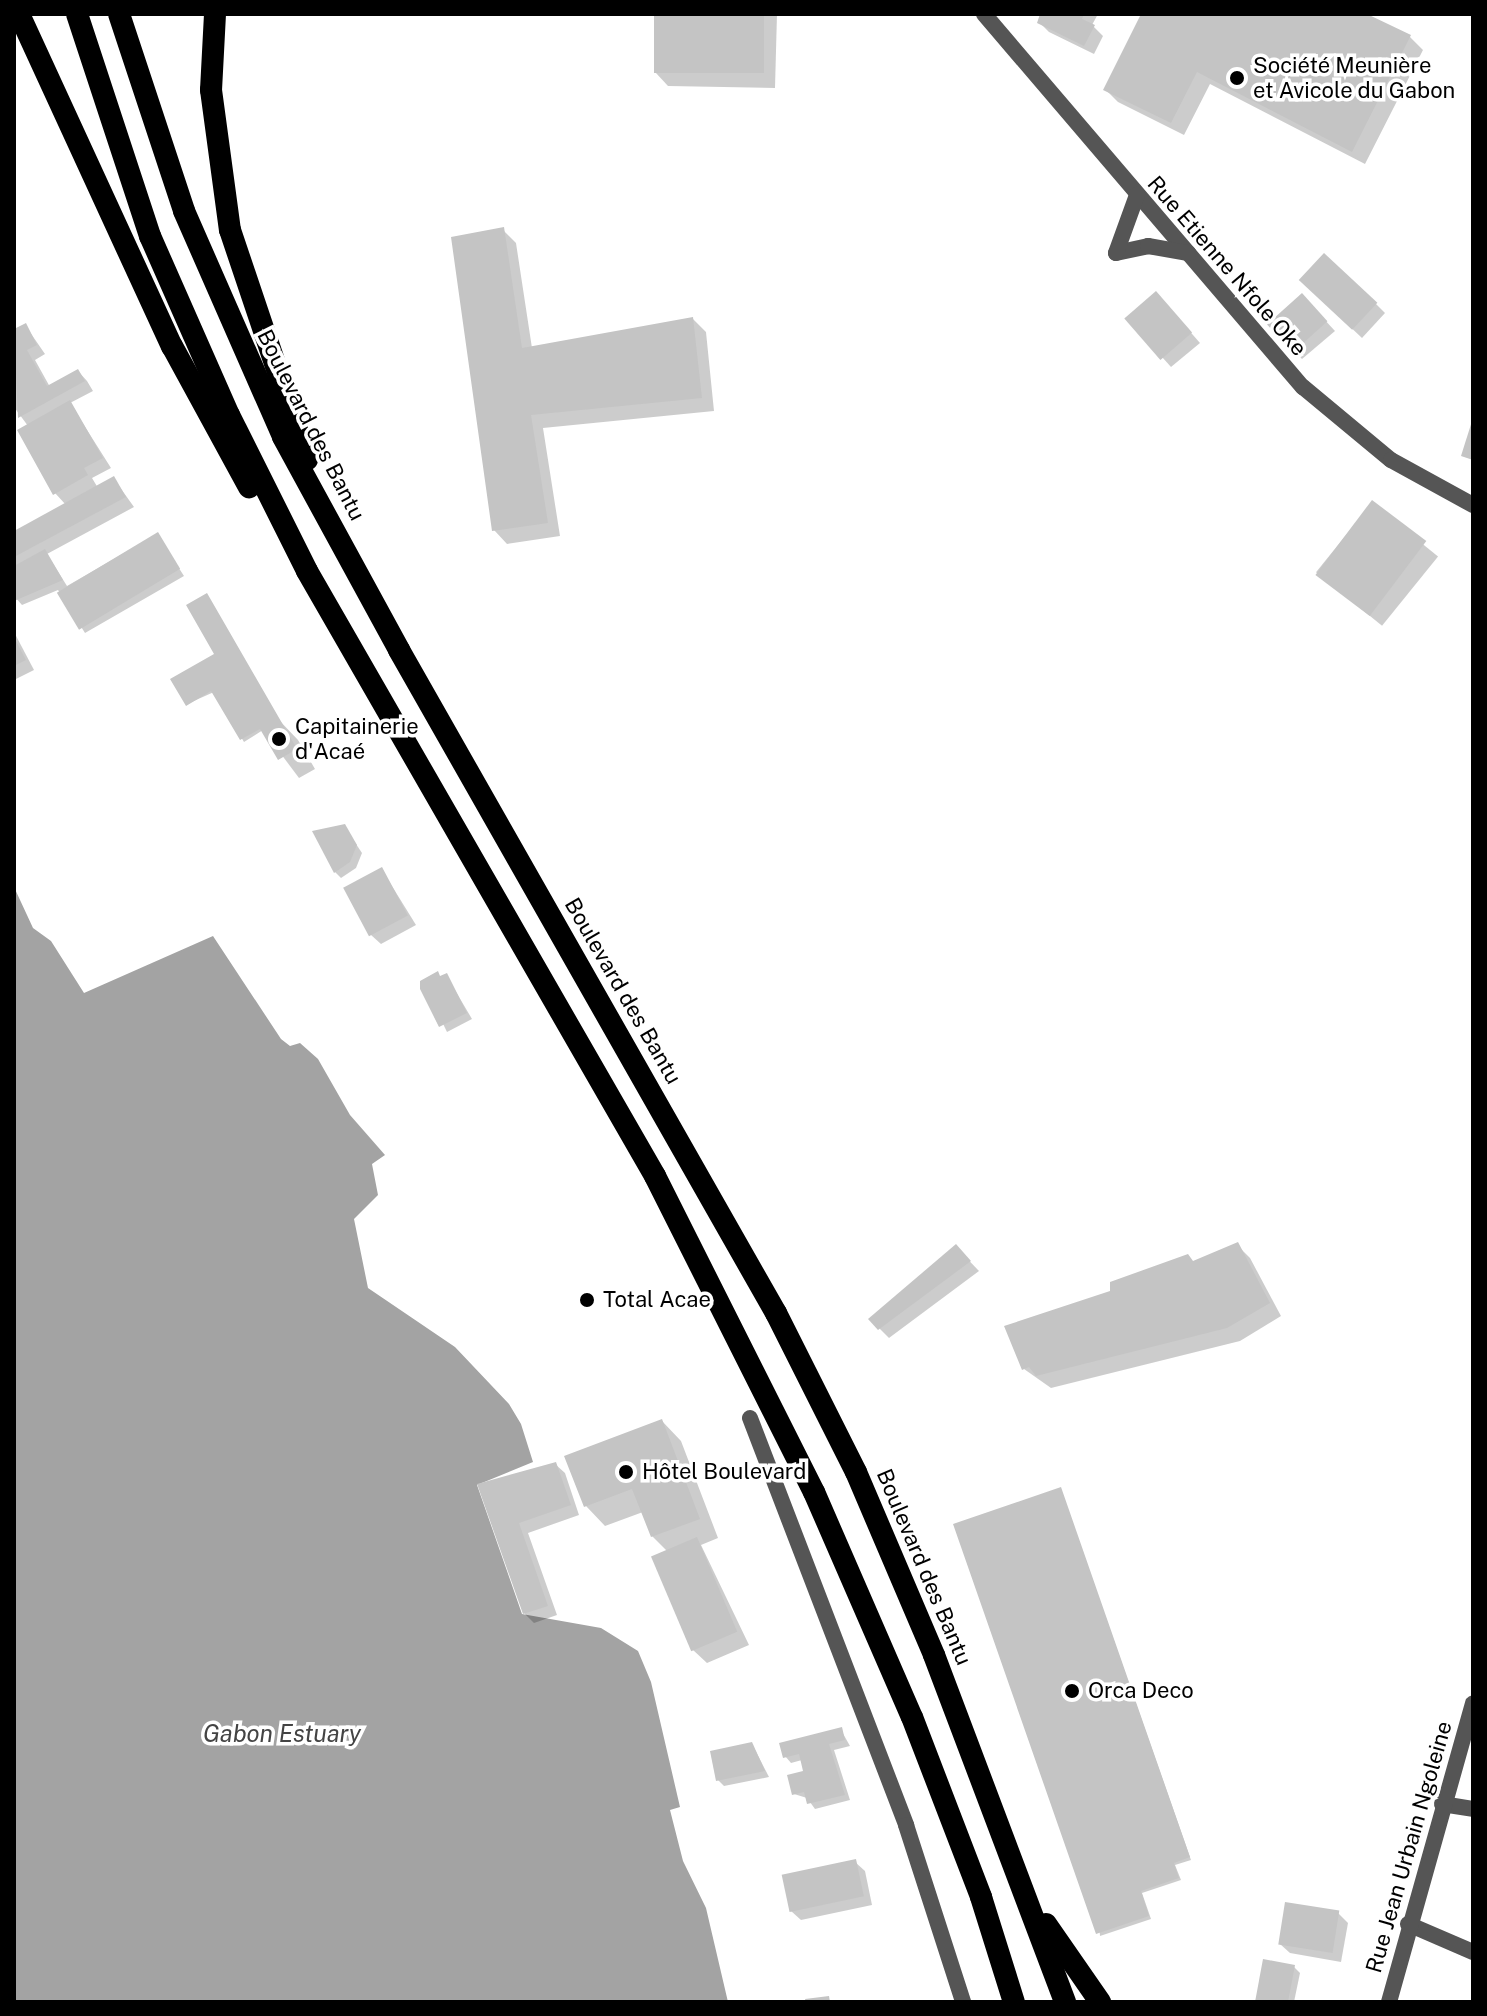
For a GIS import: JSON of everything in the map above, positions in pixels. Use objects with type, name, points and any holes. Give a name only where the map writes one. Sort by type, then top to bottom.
[{"type":"highway","points":[[19,14],[172,346],[281,542],[307,571]]},
{"type":"highway","points":[[77,14],[127,172],[172,290],[307,571],[655,1176],[761,1380],[912,1717],[981,1897],[1014,2002]]},
{"type":"highway","name":"Boulevard des Bantu","points":[[119,14],[154,128],[209,272],[257,384],[325,514],[776,1313],[856,1472],[1029,1901],[1065,2002]]},
{"type":"highway","points":[[215,14],[211,90],[230,230],[325,514]]},
{"type":"highway","points":[[1029,1901],[1100,2002]]},
{"type":"street","name":"Rue Etienne Nfole Oke","points":[[984,14],[1256,337],[1338,418],[1416,477],[1473,505]]},
{"type":"street","points":[[1137,195],[1116,253],[1148,246],[1188,253]]},
{"type":"street","points":[[750,1418],[906,1825],[963,2002]]},
{"type":"street","name":"Rue Jean Urbain Ngoleine","points":[[1389,2002],[1408,1924],[1473,1704]]},
{"type":"street","points":[[1442,1804],[1473,1809]]},
{"type":"street","points":[[1408,1924],[1473,1952]]},
{"type":"water","name":"Gabon Estuary","points":[[14,887],[33,928],[51,941],[84,993],[213,936],[281,1039],[290,1046],[300,1043],[318,1059],[350,1115],[385,1155],[372,1164],[378,1195],[354,1219],[368,1288],[455,1347],[509,1404],[521,1424],[533,1462],[477,1485],[522,1614],[601,1628],[638,1651],[651,1682],[680,1807],[670,1810],[683,1861],[706,1908],[728,2002],[14,2002]]},
{"type":"building","points":[[654,14],[764,14],[764,73],[654,73]]},
{"type":"building","points":[[1040,14],[1084,14],[1082,19],[1095,25],[1084,46],[1037,23]]},
{"type":"building","name":"Société Meunière et Avicole du Gabon","points":[[1141,14],[1367,14],[1411,35],[1352,152],[1197,72],[1171,123],[1103,90]]},
{"type":"building","points":[[504,227],[522,348],[693,317],[702,398],[531,415],[548,523],[492,531],[451,237]]},
{"type":"building","points":[[1324,253],[1377,303],[1352,330],[1299,280]]},
{"type":"building","points":[[1156,291],[1192,333],[1160,360],[1124,319]]},
{"type":"building","points":[[1302,293],[1327,321],[1292,353],[1267,324]]},
{"type":"building","points":[[26,323],[37,345],[27,350],[47,386],[78,369],[85,381],[18,418],[14,329]]},
{"type":"building","points":[[70,400],[103,458],[84,468],[88,475],[53,495],[17,430]]},
{"type":"building","points":[[1473,421],[1473,460],[1461,456]]},
{"type":"building","points":[[114,476],[126,497],[14,557],[14,531]]},
{"type":"building","points":[[1372,500],[1426,541],[1370,616],[1315,575]]},
{"type":"building","points":[[158,532],[180,569],[79,630],[57,593]]},
{"type":"building","points":[[45,549],[63,580],[14,601],[14,566]]},
{"type":"building","points":[[207,593],[297,749],[278,760],[260,729],[240,740],[211,691],[186,706],[170,679],[214,654],[186,605]]},
{"type":"building","points":[[14,637],[26,660],[14,666]]},
{"type":"building","points":[[345,824],[357,845],[350,862],[334,873],[312,831]]},
{"type":"building","points":[[382,867],[408,916],[369,936],[343,888]]},
{"type":"building","points":[[438,971],[440,976],[447,973],[467,1013],[439,1027],[420,989],[420,981]]},
{"type":"building","points":[[1238,1242],[1270,1303],[1227,1328],[1036,1376],[1029,1367],[1022,1370],[1004,1326],[1110,1291],[1110,1282],[1188,1254],[1193,1261]]},
{"type":"building","points":[[956,1244],[971,1261],[878,1330],[868,1319]]},
{"type":"building","name":"Hôtel Boulevard","points":[[662,1419],[700,1519],[651,1537],[632,1489],[584,1507],[564,1456]]},
{"type":"building","points":[[556,1462],[571,1505],[519,1523],[548,1606],[523,1614],[477,1484]]},
{"type":"building","name":"Orca Deco","points":[[1061,1487],[1190,1857],[1174,1863],[1179,1878],[1141,1891],[1149,1916],[1096,1934],[953,1524]]},
{"type":"building","points":[[697,1537],[737,1632],[691,1651],[651,1557]]},
{"type":"building","points":[[842,1727],[845,1740],[829,1744],[845,1795],[807,1804],[804,1792],[792,1795],[787,1775],[803,1771],[799,1754],[783,1758],[779,1743]]},
{"type":"building","points":[[752,1742],[765,1771],[716,1781],[710,1751]]},
{"type":"building","points":[[856,1859],[864,1896],[790,1912],[782,1875]]},
{"type":"building","points":[[1285,1902],[1339,1911],[1333,1953],[1278,1944]]},
{"type":"building","points":[[1263,1959],[1295,1965],[1288,2002],[1255,2002]]},
{"type":"building","points":[[829,1996],[830,2002],[806,2002],[805,1999]]},
{"type":"place","name":"Société Meunière et Avicole du Gabon","points":[[1237,78]]},
{"type":"place","name":"Capitainerie d'Acaé","points":[[279,739]]},
{"type":"place","name":"Total Acae","points":[[587,1300]]},
{"type":"place","name":"Hôtel Boulevard","points":[[626,1472]]},
{"type":"place","name":"Orca Deco","points":[[1072,1691]]}]
